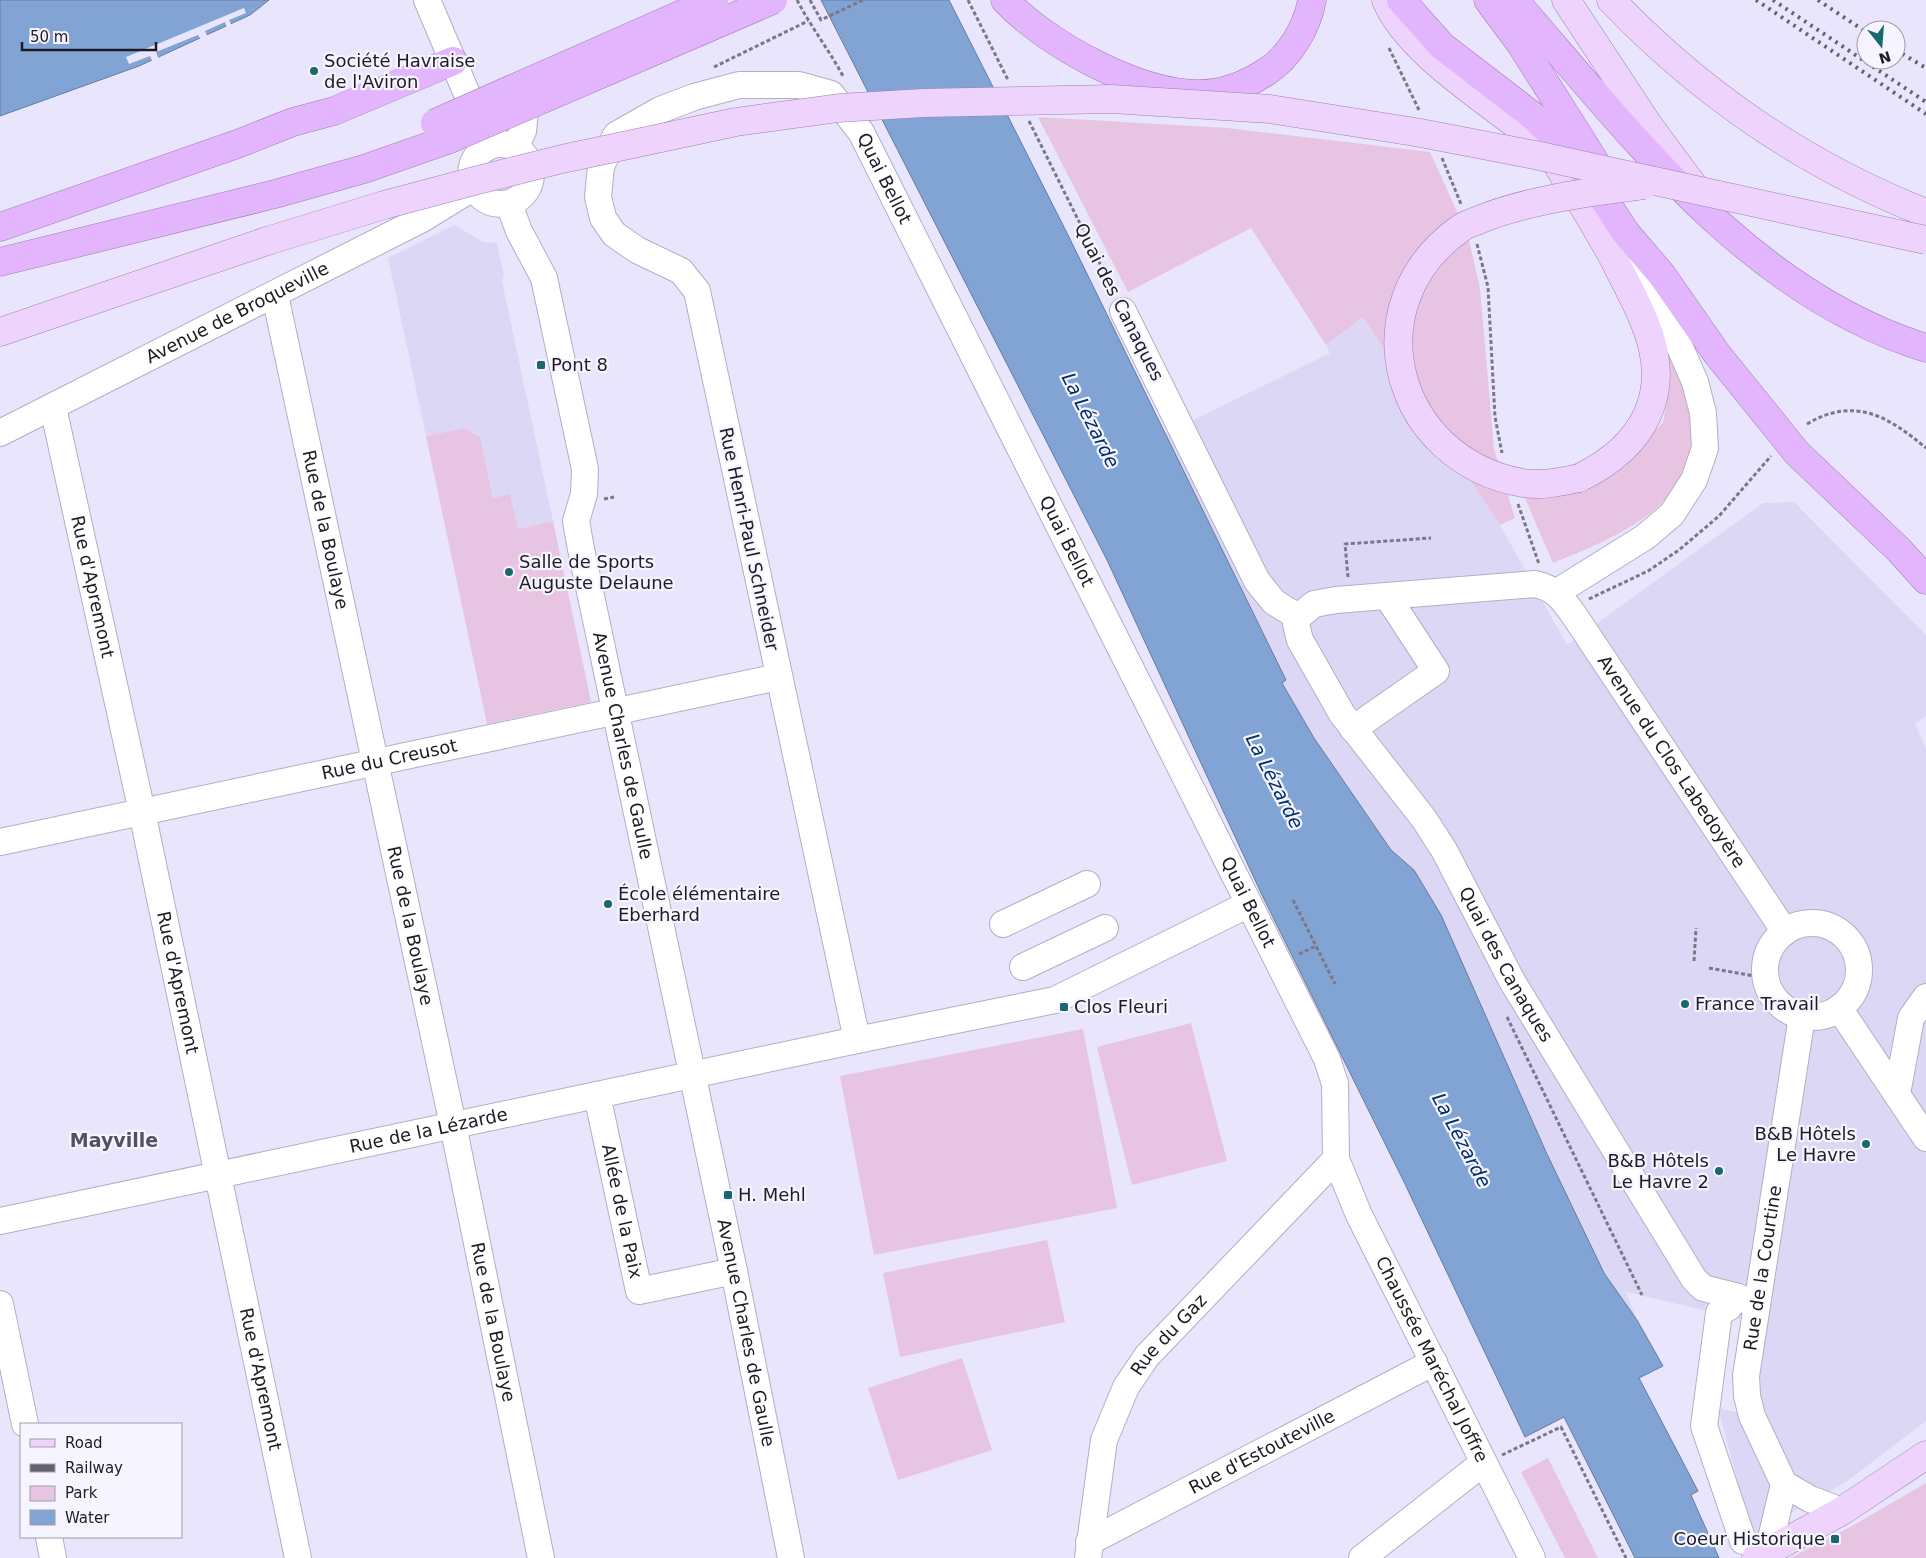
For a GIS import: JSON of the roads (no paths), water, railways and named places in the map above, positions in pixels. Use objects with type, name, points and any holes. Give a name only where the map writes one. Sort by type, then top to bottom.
[{"type":"highway","points":[[0,262],[274,194],[364,169],[714,0]]},
{"type":"highway","points":[[0,247],[340,162],[443,131],[773,0]]},
{"type":"highway","points":[[1004,0],[1043,33],[1091,61],[1138,82],[1165,90],[1200,94],[1227,90],[1242,85],[1280,62],[1298,37],[1312,0]]},
{"type":"highway","points":[[1401,0],[1442,46],[1533,116],[1559,141],[1594,184],[1626,233],[1662,275]]},
{"type":"highway","points":[[1488,0],[1530,59],[1640,234],[1662,275],[1716,354],[1797,453],[1899,550],[1926,580]]},
{"type":"highway","points":[[1514,0],[1634,140],[1697,205],[1785,278],[1819,299],[1877,329],[1926,348]]},
{"type":"highway","points":[[0,227],[240,143],[293,122],[334,111],[453,61]]},
{"type":"main road","points":[[1386,0],[1400,26],[1426,53],[1547,150],[1598,228],[1644,321],[1656,364],[1656,384],[1652,402],[1643,424],[1626,447],[1609,461],[1579,478],[1551,484],[1523,483],[1487,473],[1454,456],[1426,426],[1403,386],[1396,346],[1403,304],[1416,273],[1444,242],[1462,227],[1508,209],[1612,190],[1663,183]]},
{"type":"main road","points":[[1566,0],[1647,124],[1725,227]]},
{"type":"main road","points":[[1611,0],[1678,66],[1733,109],[1775,137],[1820,163],[1897,202],[1926,213]]},
{"type":"main road","points":[[0,332],[384,204],[601,151],[736,122],[839,108],[923,103],[1111,99],[1270,109],[1415,132],[1535,155],[1926,240]]},
{"type":"main road","points":[[1756,1550],[1842,1510],[1926,1455]]},
{"type":"street","points":[[427,0],[453,61],[502,147],[528,159],[532,177],[524,194],[509,204],[500,205],[485,200],[474,187],[471,171],[477,156],[502,147],[523,131],[527,92],[738,0]]},
{"type":"street","name":"Quai Bellot","points":[[660,110],[694,97],[739,85],[799,85],[831,94],[861,132],[1327,1059],[1335,1084],[1336,1158]]},
{"type":"street","name":"Rue Henri-Paul Schneider","points":[[660,110],[616,136],[601,166],[598,197],[603,218],[614,234],[637,250],[680,271],[697,292],[857,1040]]},
{"type":"street","points":[[1298,618],[1314,604],[1339,600],[1535,584],[1557,594],[1629,548],[1672,514],[1694,480],[1705,448],[1703,413],[1695,382],[1678,343],[1607,233],[1547,150]]},
{"type":"street","name":"Avenue de Broqueville","points":[[0,433],[422,219],[474,187]]},
{"type":"street","name":"Avenue Charles de Gaulle","points":[[509,204],[518,231],[544,278],[585,469],[584,494],[576,522],[734,1270],[791,1558]]},
{"type":"street","name":"Rue de la Boulaye","points":[[275,295],[453,1125],[541,1558]]},
{"type":"street","name":"Quai des Canaques","points":[[1123,311],[1257,581],[1274,602],[1298,618],[1300,640],[1342,714],[1424,819],[1444,850],[1512,981],[1694,1280],[1703,1288],[1746,1300]]},
{"type":"street","name":"Rue d'Apremont","points":[[53,407],[142,812],[298,1558]]},
{"type":"street","name":"Avenue du Clos Labedoyère","points":[[1557,594],[1785,932]]},
{"type":"street","points":[[1353,729],[1436,671],[1387,596]]},
{"type":"street","name":"Rue du Creusot","points":[[0,842],[778,677]]},
{"type":"street","points":[[1003,924],[1086,884]]},
{"type":"street","name":"Rue de la Lézarde","points":[[0,1221],[1055,1000],[1249,904]]},
{"type":"street","points":[[1806,923],[1822,924],[1838,930],[1849,942],[1855,952],[1859,968],[1857,984],[1850,998],[1839,1008],[1826,1015],[1802,1016],[1782,1006],[1771,994],[1766,978],[1765,963],[1771,947],[1785,932],[1806,923]]},
{"type":"street","points":[[1023,967],[1105,928]]},
{"type":"street","points":[[1896,1094],[1911,1018],[1926,997]]},
{"type":"street","points":[[1839,1008],[1926,1138]]},
{"type":"street","name":"Rue de la Courtine","points":[[1784,1484],[1752,1416],[1747,1396],[1750,1342],[1746,1300],[1802,1016]]},
{"type":"street","name":"Allée de la Paix","points":[[596,1095],[638,1291],[734,1270]]},
{"type":"street","name":"Chaussée Maréchal Joffre","points":[[1336,1158],[1359,1215],[1532,1558]]},
{"type":"street","name":"Rue du Gaz","points":[[1089,1550],[1104,1440],[1126,1387],[1147,1356],[1336,1158]]},
{"type":"street","points":[[1746,1300],[1719,1313],[1704,1426],[1756,1550]]},
{"type":"street","points":[[0,1304],[25,1423]]},
{"type":"street","name":"Rue d'Estouteville","points":[[1089,1550],[1434,1362]]},
{"type":"street","points":[[1362,1558],[1483,1463]]},
{"type":"street","points":[[1756,1550],[1784,1484],[1810,1499],[1842,1510]]},
{"type":"street","points":[[49,1538],[53,1558]]},
{"type":"water","points":[[0,0],[269,0],[250,15],[139,66],[0,116]]},
{"type":"water","name":"La Lézarde","points":[[821,0],[949,0],[1068,235],[1286,680],[1282,683],[1314,738],[1391,850],[1414,870],[1441,915],[1546,1152],[1604,1273],[1637,1320],[1663,1366],[1639,1378],[1698,1491],[1691,1495],[1719,1558],[1635,1558],[1564,1417],[1525,1437],[1404,1182],[1262,895],[1107,560]]},
{"type":"railway","points":[[1756,0],[1926,114]]},
{"type":"railway","points":[[1773,0],[1926,102]]},
{"type":"railway","points":[[1818,0],[1856,25]]},
{"type":"railway","points":[[1906,56],[1926,68]]},
{"type":"place","name":"Société Havraise de l'Aviron","points":[[314,71]]},
{"type":"place","name":"Pont 8","points":[[541,365]]},
{"type":"place","name":"Salle de Sports Auguste Delaune","points":[[509,572]]},
{"type":"place","name":"École élémentaire Eberhard","points":[[608,904]]},
{"type":"place","name":"France Travail","points":[[1685,1004]]},
{"type":"place","name":"Clos Fleuri","points":[[1064,1007]]},
{"type":"place","name":"B&B Hôtels Le Havre","points":[[1866,1144]]},
{"type":"place","name":"B&B Hôtels Le Havre 2","points":[[1719,1171]]},
{"type":"place","name":"H. Mehl","points":[[728,1195]]},
{"type":"place","name":"Coeur Historique","points":[[1835,1539]]},
{"type":"district","name":"Mayville","points":[[114,1140]]}]
